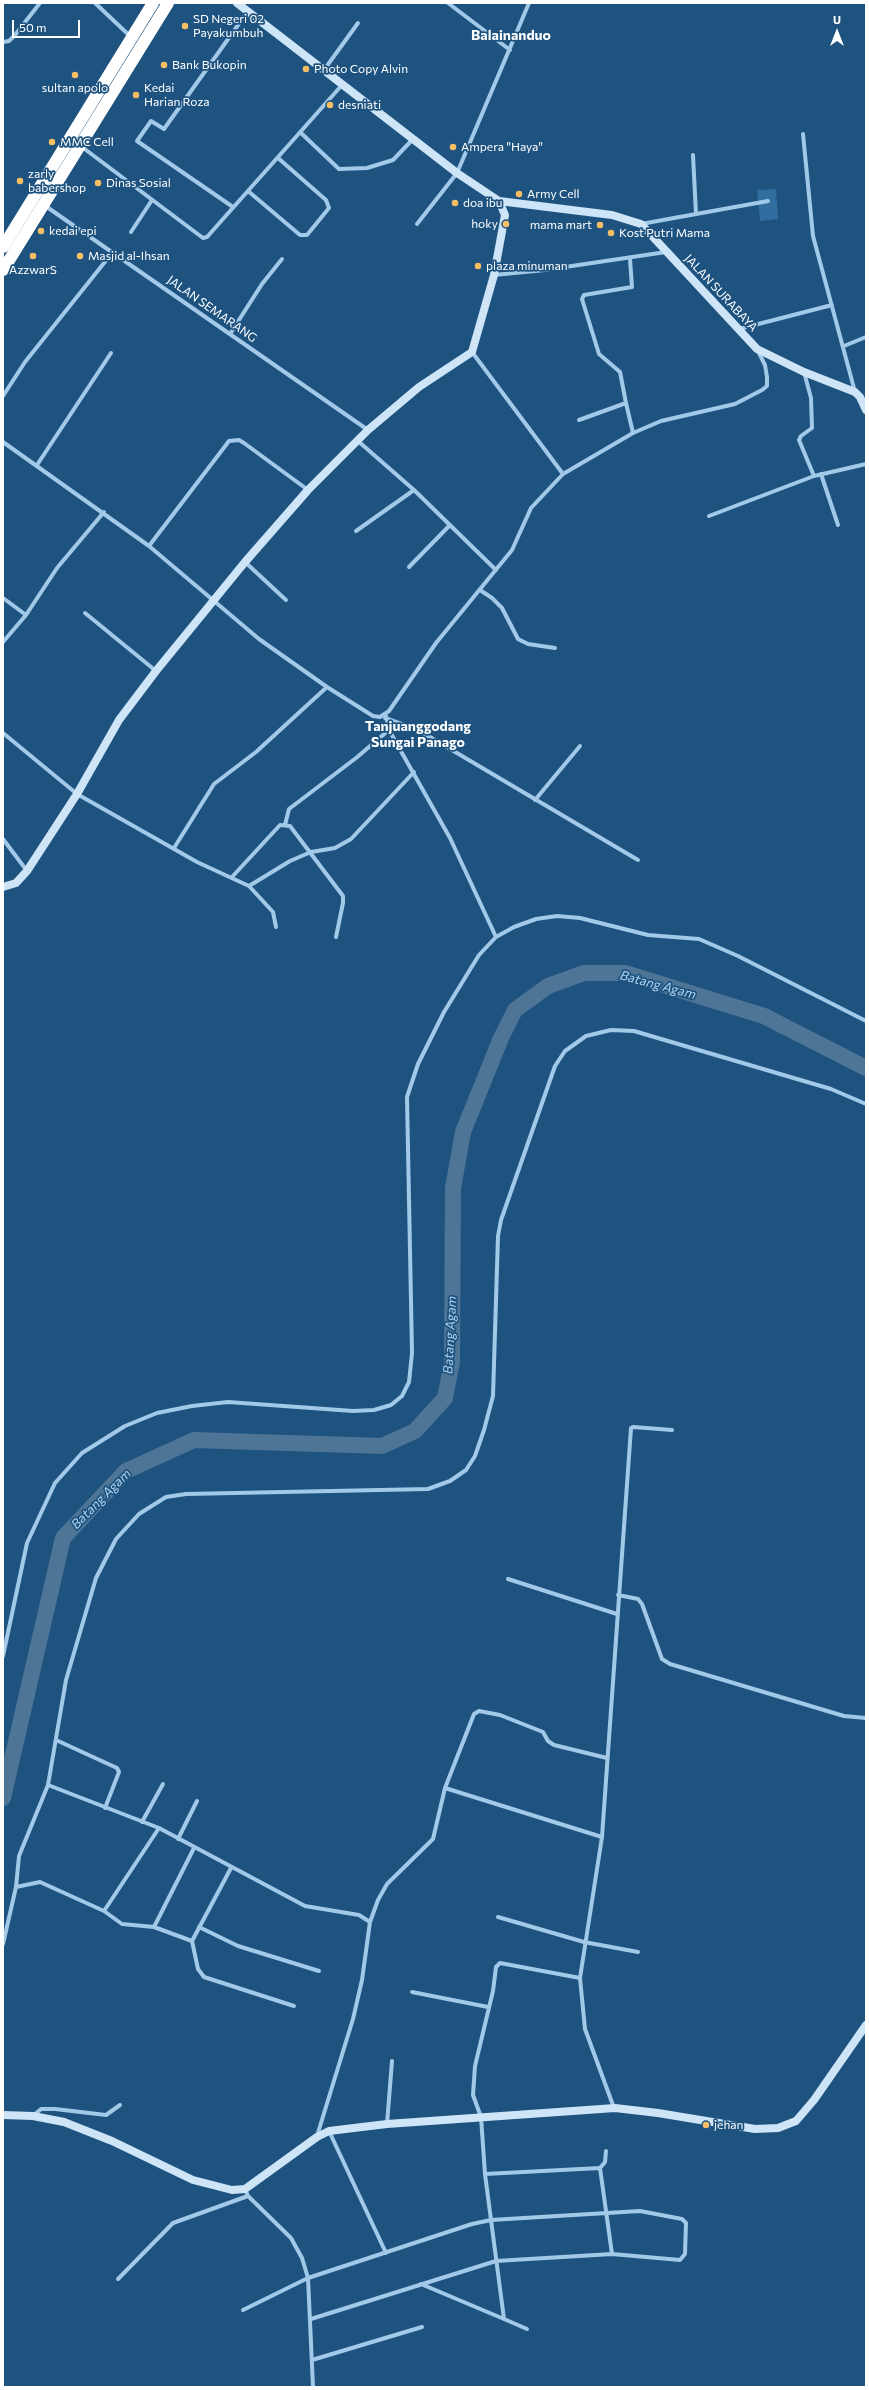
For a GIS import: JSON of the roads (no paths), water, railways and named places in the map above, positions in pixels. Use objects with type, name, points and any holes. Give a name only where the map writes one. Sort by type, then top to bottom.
[{"type":"highway","points":[[3,247],[153,3]]},
{"type":"highway","points":[[3,270],[44,205],[79,144],[168,3]]},
{"type":"street","points":[[3,42],[9,40],[15,34],[40,3]]},
{"type":"street","points":[[95,3],[132,37]]},
{"type":"street","points":[[237,3],[457,173],[498,201],[612,215],[641,224],[768,201]]},
{"type":"street","points":[[448,3],[510,50]]},
{"type":"street","points":[[417,224],[457,173],[529,3]]},
{"type":"street","points":[[233,207],[137,141],[151,121],[164,129],[248,11]]},
{"type":"street","points":[[324,70],[358,23]]},
{"type":"street","points":[[79,144],[203,238],[207,237],[301,133],[342,84]]},
{"type":"street","points":[[301,133],[339,169],[367,168],[393,160],[413,139]]},
{"type":"street","points":[[803,134],[813,236],[844,346],[866,410]]},
{"type":"street","points":[[693,155],[696,214]]},
{"type":"street","points":[[248,191],[300,235],[307,235],[329,208],[326,200],[278,158]]},
{"type":"street","points":[[131,232],[152,200]]},
{"type":"street","points":[[498,201],[505,215]]},
{"type":"street","points":[[3,887],[16,883],[27,871],[77,794],[119,720],[156,671],[245,562],[308,490],[357,440],[419,387],[472,352],[494,275],[505,215],[516,204]]},
{"type":"street","name":"JALAN SEMARANG","points":[[44,205],[368,430]]},
{"type":"street","name":"JALAN SURABAYA","points":[[641,224],[757,349],[804,372],[860,396]]},
{"type":"street","points":[[494,275],[630,259],[666,252]]},
{"type":"street","points":[[3,396],[24,362],[112,253]]},
{"type":"street","points":[[230,334],[262,284],[282,259]]},
{"type":"street","points":[[630,259],[632,287],[584,295],[582,298],[599,354],[620,372],[634,433]]},
{"type":"street","points":[[738,330],[832,305]]},
{"type":"street","points":[[844,346],[866,337]]},
{"type":"street","points":[[496,937],[450,838],[389,730],[385,718],[436,643],[512,550],[532,508],[563,474],[634,433],[661,422],[735,404],[762,390],[767,386],[767,377],[765,365],[757,349]]},
{"type":"street","points":[[472,352],[563,474]]},
{"type":"street","points":[[37,464],[111,353]]},
{"type":"street","points":[[804,372],[811,398],[812,428],[801,436],[799,440],[814,476]]},
{"type":"street","points":[[579,420],[626,403]]},
{"type":"street","points":[[149,546],[229,441],[239,440],[244,443],[308,490]]},
{"type":"street","points":[[357,440],[414,490],[496,570]]},
{"type":"street","points":[[3,442],[37,464],[149,546],[214,599],[259,639],[327,687],[372,716],[380,717],[389,711]]},
{"type":"street","points":[[709,516],[814,476],[866,464]]},
{"type":"street","points":[[821,474],[838,525]]},
{"type":"street","points":[[356,531],[414,490]]},
{"type":"street","points":[[3,642],[26,615],[57,568],[104,512]]},
{"type":"street","points":[[409,567],[450,526]]},
{"type":"street","points":[[245,562],[286,600]]},
{"type":"street","points":[[480,590],[492,598],[502,608],[518,639],[528,644],[555,648]]},
{"type":"street","points":[[3,598],[26,615]]},
{"type":"street","points":[[85,613],[156,671]]},
{"type":"street","points":[[174,848],[214,784],[256,752],[327,687]]},
{"type":"street","points":[[385,718],[418,730],[638,860]]},
{"type":"street","points":[[285,825],[289,809],[356,758],[389,730]]},
{"type":"street","points":[[3,733],[77,794],[174,848],[249,886],[273,912],[276,927]]},
{"type":"street","points":[[535,800],[580,746]]},
{"type":"street","points":[[249,886],[290,861],[311,852],[336,848],[351,839],[414,772]]},
{"type":"street","points":[[232,877],[280,825],[290,826],[343,896],[344,903],[336,937]]},
{"type":"street","points":[[3,840],[27,871]]},
{"type":"street","points":[[3,1656],[27,1543],[55,1483],[82,1453],[125,1426],[157,1413],[192,1406],[228,1402],[354,1411],[374,1410],[391,1405],[402,1396],[409,1382],[412,1353],[406,1097],[418,1064],[444,1012],[479,955],[496,937],[514,927],[536,919],[557,916],[580,918],[648,935],[699,939],[738,956],[866,1021]]},
{"type":"street","points":[[3,1944],[16,1887],[19,1856],[48,1785],[66,1680],[96,1578],[116,1539],[139,1514],[166,1497],[186,1494],[428,1489],[450,1481],[466,1470],[474,1456],[484,1430],[493,1396],[498,1236],[501,1220],[555,1066],[565,1050],[586,1036],[611,1030],[634,1031],[831,1089],[866,1104]]},
{"type":"street","points":[[615,2108],[585,2029],[580,2001],[580,1978],[584,1942],[602,1837],[631,1428],[672,1430]]},
{"type":"street","points":[[508,1579],[617,1614]]},
{"type":"street","points":[[618,1595],[638,1599],[642,1604],[662,1658],[670,1664],[844,1716],[866,1718]]},
{"type":"street","points":[[317,2137],[353,2019],[362,1980],[370,1922],[378,1900],[387,1884],[433,1839],[445,1788],[473,1716],[479,1711],[500,1715],[540,1730],[554,1745],[608,1758]]},
{"type":"street","points":[[56,1740],[117,1768],[119,1772],[105,1808]]},
{"type":"street","points":[[142,1822],[163,1784]]},
{"type":"street","points":[[48,1785],[159,1828],[231,1868],[305,1906],[359,1915],[370,1922]]},
{"type":"street","points":[[445,1788],[602,1837]]},
{"type":"street","points":[[178,1839],[197,1801]]},
{"type":"street","points":[[104,1911],[159,1828]]},
{"type":"street","points":[[154,1927],[194,1848]]},
{"type":"street","points":[[231,1868],[192,1941],[198,1969],[204,1977],[294,2006]]},
{"type":"street","points":[[16,1887],[40,1882],[104,1911],[122,1924],[154,1927],[192,1941]]},
{"type":"street","points":[[498,1917],[584,1942],[638,1952]]},
{"type":"street","points":[[200,1927],[238,1946],[319,1971]]},
{"type":"street","points":[[504,2319],[485,2174],[481,2117],[473,2095],[475,2066],[488,2007],[493,1992],[496,1967],[500,1963],[580,1978]]},
{"type":"street","points":[[412,1992],[488,2007]]},
{"type":"street","points":[[118,2280],[173,2223],[246,2193],[317,2137],[329,2131],[387,2124],[615,2108],[658,2113],[755,2129],[778,2128],[796,2121],[810,2106],[866,2025]]},
{"type":"street","points":[[387,2124],[392,2060]]},
{"type":"street","points":[[33,2116],[40,2109],[55,2109],[106,2115],[120,2105]]},
{"type":"street","points":[[3,2116],[33,2116],[64,2122],[213,2186],[246,2193],[291,2238],[302,2258],[308,2278],[313,2387]]},
{"type":"street","points":[[329,2131],[386,2253]]},
{"type":"street","points":[[606,2152],[605,2162],[600,2168],[612,2254]]},
{"type":"street","points":[[485,2174],[600,2168]]},
{"type":"street","points":[[243,2310],[308,2278],[472,2224],[491,2220],[640,2211],[682,2219],[686,2226],[685,2254],[680,2260],[612,2254],[496,2262],[311,2319]]},
{"type":"street","points":[[421,2284],[527,2329]]},
{"type":"street","points":[[312,2360],[422,2327]]},
{"type":"waterway","name":"Batang Agam","points":[[3,1798],[63,1538],[126,1471],[194,1440],[382,1446],[415,1431],[445,1398],[452,1362],[453,1188],[463,1132],[501,1038],[515,1010],[548,986],[584,973],[625,973],[764,1016],[866,1068]]},
{"type":"place","name":"SD Negeri 02 Payakumbuh","points":[[185,26]]},
{"type":"place","name":"Bank Bukopin","points":[[164,65]]},
{"type":"place","name":"Photo Copy Alvin","points":[[306,69]]},
{"type":"place","name":"sultan apolo","points":[[75,75]]},
{"type":"place","name":"Kedai Harian Roza","points":[[136,95]]},
{"type":"place","name":"desniati","points":[[330,105]]},
{"type":"place","name":"MMC Cell","points":[[52,142]]},
{"type":"place","name":"Ampera \"Haya\"","points":[[453,147]]},
{"type":"place","name":"zarly babershop","points":[[20,181]]},
{"type":"place","name":"Dinas Sosial","points":[[98,183]]},
{"type":"place","name":"Army Cell","points":[[519,194]]},
{"type":"place","name":"doa ibu","points":[[455,203]]},
{"type":"place","name":"hoky","points":[[506,224]]},
{"type":"place","name":"mama mart","points":[[600,225]]},
{"type":"place","name":"kedai epi","points":[[41,231]]},
{"type":"place","name":"Kost Putri Mama","points":[[611,233]]},
{"type":"place","name":"AzzwarS","points":[[33,256]]},
{"type":"place","name":"Masjid al-Ihsan","points":[[80,256]]},
{"type":"place","name":"plaza minuman","points":[[478,266]]},
{"type":"place","name":"jehan","points":[[706,2125]]},
{"type":"district","name":"Balainanduo","points":[[511,35]]},
{"type":"district","name":"Tanjuanggodang Sungai Panago","points":[[418,734]]}]
